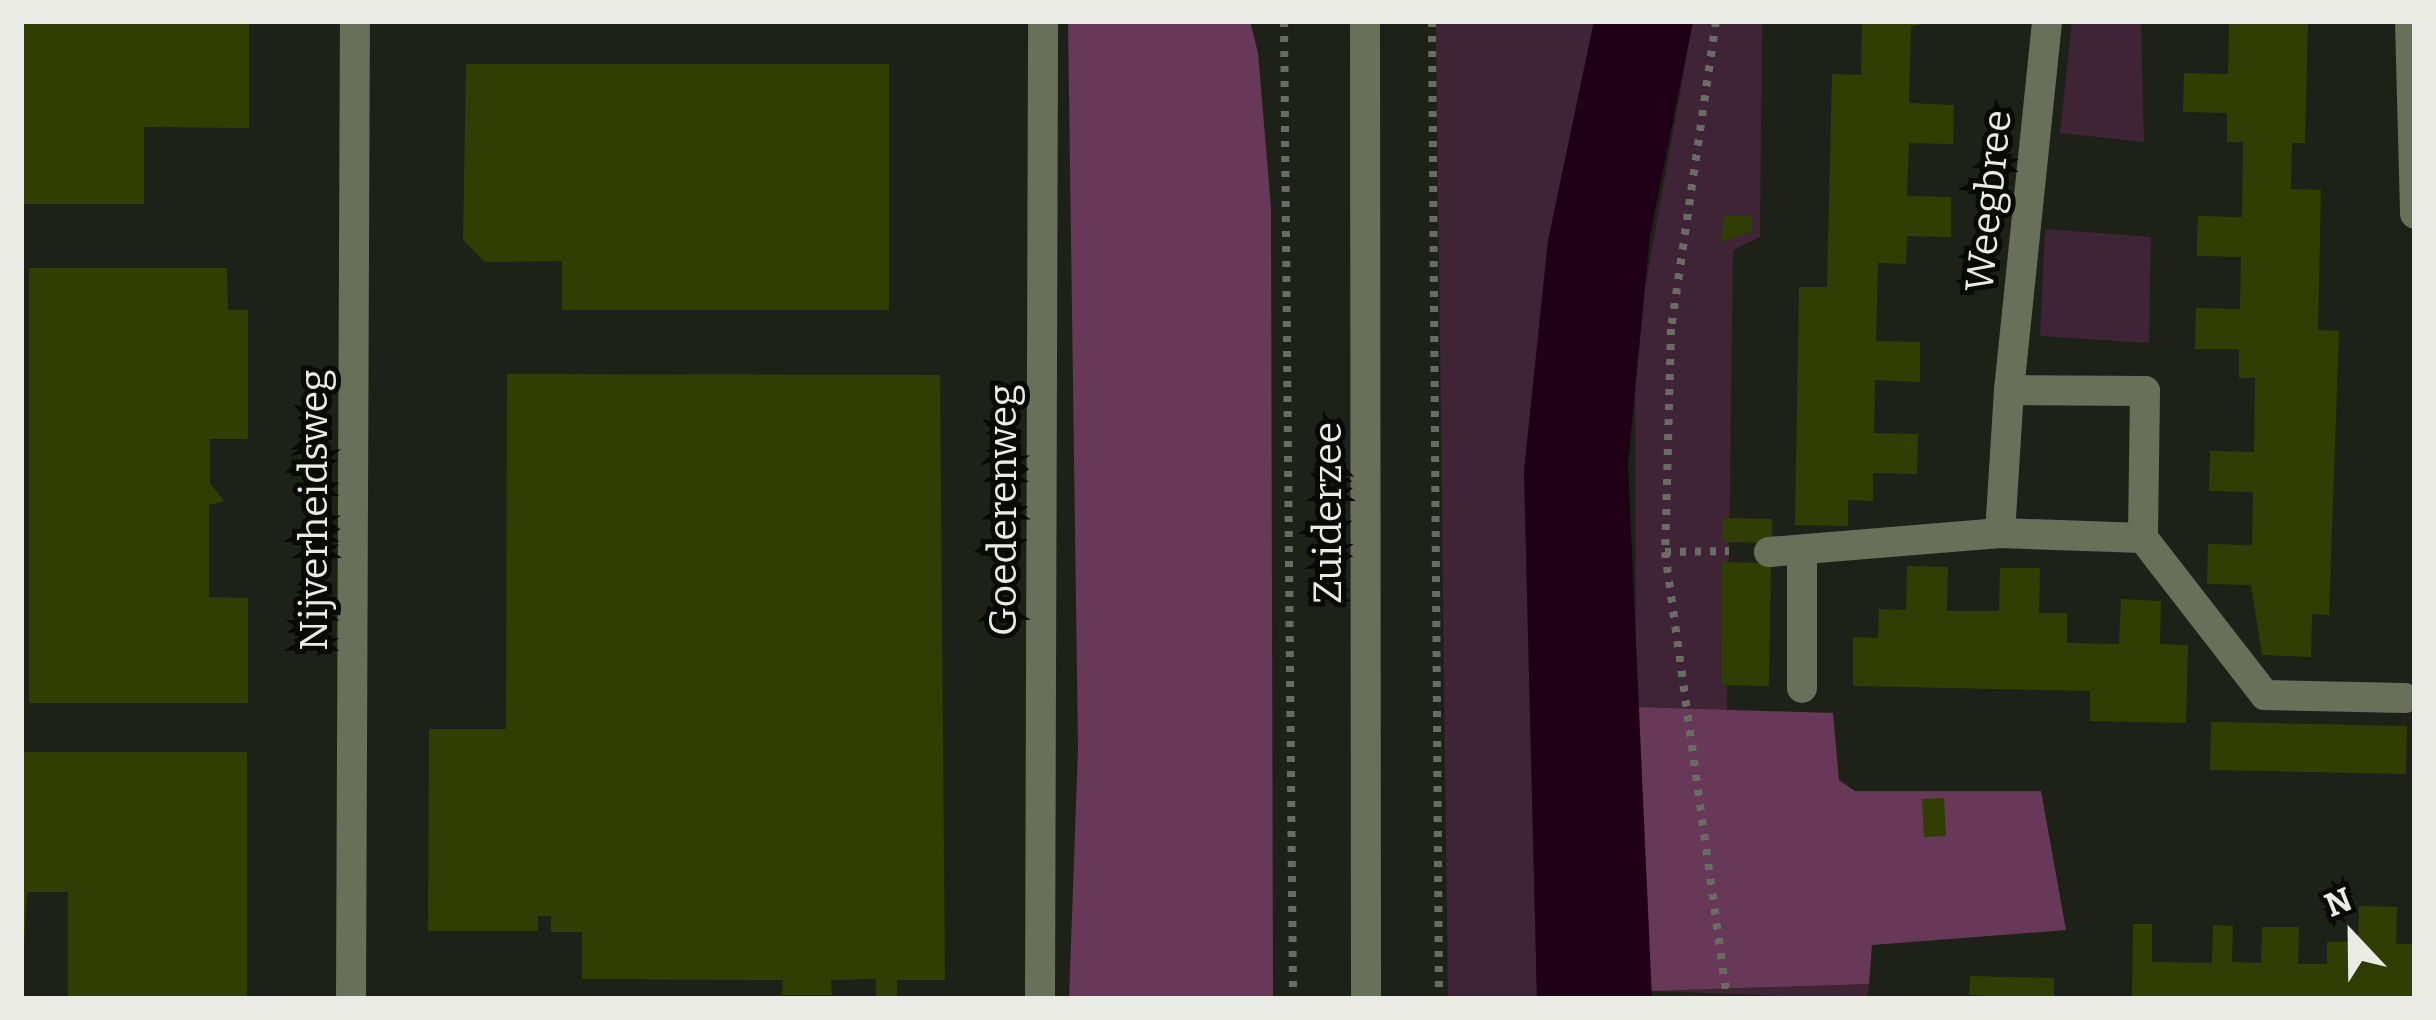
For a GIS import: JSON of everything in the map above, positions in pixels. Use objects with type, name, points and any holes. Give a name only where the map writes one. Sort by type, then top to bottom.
[{"type":"street","name":"Nijverheidsweg","points":[[351,999],[355,21]]},
{"type":"street","name":"Goederenweg","points":[[1040,999],[1043,21]]},
{"type":"street","name":"Weegbree","points":[[2000,533],[2009,389],[2047,21]]},
{"type":"street","points":[[2410,21],[2415,214]]},
{"type":"street","name":"Zuiderzee","points":[[1358,23],[1366,999]]},
{"type":"street","points":[[2009,389],[2145,391],[2143,538],[2265,695],[2405,698]]},
{"type":"street","points":[[1769,552],[1802,553],[2000,533],[2143,538]]},
{"type":"street","points":[[1802,553],[1802,688]]},
{"type":"path","points":[[1284,21],[1293,999]]},
{"type":"path","points":[[1432,21],[1439,999]]},
{"type":"path","points":[[1715,21],[1671,329],[1665,552],[1727,999]]},
{"type":"path","points":[[1665,552],[1712,551]]},
{"type":"shaded area","points":[[1068,21],[1250,21],[1258,53],[1271,208],[1273,999],[1069,999],[1078,748]]},
{"type":"shaded area","points":[[1436,21],[1594,21],[1548,241],[1524,471],[1537,999],[1448,999]]},
{"type":"shaded area","points":[[1594,21],[1693,21],[1650,236],[1628,464],[1652,999],[1537,999],[1524,471],[1548,241]]},
{"type":"shaded area","points":[[1693,21],[1762,21],[1760,237],[1733,250],[1727,712],[1636,707],[1635,343]]},
{"type":"shaded area","points":[[2072,21],[2141,21],[2144,142],[2060,133]]},
{"type":"shaded area","points":[[2045,229],[2151,237],[2149,343],[2040,336]]},
{"type":"shaded area","points":[[1636,707],[1833,713],[1839,780],[1855,791],[2041,791],[2066,930],[1872,945],[1869,984],[1651,991]]},
{"type":"shaded area","points":[[1869,984],[1867,999],[1651,991]]},
{"type":"building","points":[[21,21],[249,21],[249,128],[144,127],[144,204],[21,204]]},
{"type":"building","points":[[1862,21],[1940,21],[1911,26],[1909,103],[1954,105],[1953,144],[1909,143],[1907,196],[1951,197],[1951,237],[1907,236],[1906,264],[1878,263],[1876,341],[1920,342],[1920,382],[1875,380],[1874,433],[1918,434],[1917,474],[1873,473],[1873,501],[1848,500],[1848,526],[1795,525],[1799,287],[1827,287],[1832,74],[1861,75]]},
{"type":"building","points":[[2229,21],[2308,21],[2305,143],[2292,143],[2291,189],[2321,190],[2318,330],[2339,331],[2329,615],[2312,614],[2311,657],[2262,655],[2251,585],[2207,584],[2208,544],[2252,545],[2253,492],[2209,491],[2210,451],[2254,452],[2255,378],[2239,378],[2239,349],[2195,349],[2196,308],[2240,309],[2241,257],[2197,256],[2197,236],[2198,216],[2242,217],[2243,142],[2227,142],[2227,113],[2183,112],[2184,73],[2228,74]]},
{"type":"building","points":[[466,64],[889,64],[889,310],[562,310],[562,261],[485,262],[463,240]]},
{"type":"building","points":[[1724,216],[1752,216],[1752,232],[1721,242]]},
{"type":"building","points":[[29,268],[227,268],[228,310],[248,310],[248,439],[210,439],[210,483],[224,501],[209,505],[209,597],[248,598],[248,703],[29,703]]},
{"type":"building","points":[[507,374],[940,375],[945,980],[897,980],[897,999],[876,999],[876,979],[831,980],[832,995],[782,995],[783,980],[582,979],[582,932],[551,932],[551,916],[538,916],[538,931],[428,931],[429,729],[506,729]]},
{"type":"building","points":[[1723,518],[1772,519],[1772,543],[1723,542]]},
{"type":"building","points":[[1722,562],[1771,563],[1769,686],[1721,685]]},
{"type":"building","points":[[1907,566],[1948,567],[1947,611],[1999,611],[2000,568],[2040,568],[2039,613],[2067,613],[2067,643],[2119,644],[2121,599],[2161,601],[2160,644],[2188,645],[2186,723],[2090,721],[2090,691],[1853,686],[1853,637],[1878,638],[1879,609],[1906,610]]},
{"type":"building","points":[[2211,722],[2407,726],[2406,774],[2210,770]]},
{"type":"building","points":[[21,752],[247,752],[247,999],[68,999],[68,892],[27,892],[21,999]]},
{"type":"building","points":[[1944,798],[1946,836],[1924,837],[1922,799]]},
{"type":"building","points":[[2359,906],[2397,907],[2396,944],[2415,944],[2415,999],[2132,999],[2133,924],[2152,924],[2152,962],[2212,963],[2213,925],[2233,926],[2232,962],[2261,963],[2262,927],[2299,927],[2298,964],[2327,964],[2327,942],[2358,942]]},
{"type":"building","points":[[1970,976],[2054,978],[2054,999],[1969,995]]}]
